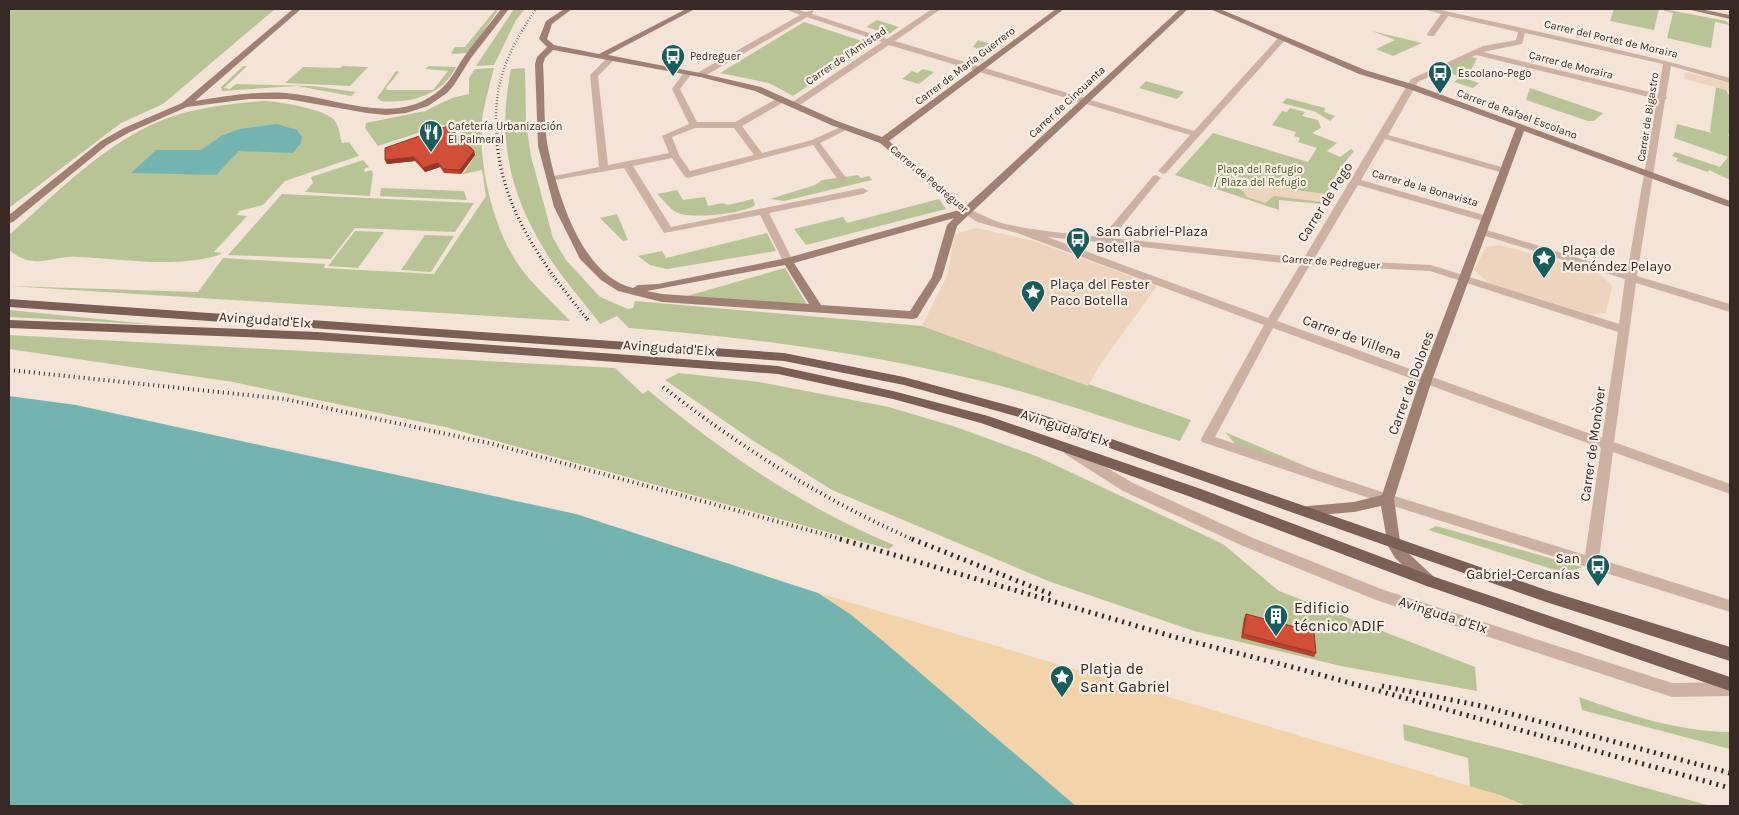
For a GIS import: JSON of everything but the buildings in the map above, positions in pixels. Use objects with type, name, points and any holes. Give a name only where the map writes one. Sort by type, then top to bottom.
[{"type":"main road","name":"Avinguda d'Elx","points":[[9,303],[784,357],[904,381],[1036,417],[1546,596],[1730,654]]},
{"type":"main road","name":"Avinguda d'Elx","points":[[9,324],[317,336],[778,370],[893,395],[984,419],[1196,493],[1429,581],[1730,684]]},
{"type":"street","points":[[185,105],[296,9]]},
{"type":"street","points":[[9,220],[104,143],[127,130],[185,105],[230,98],[271,95],[302,98],[364,112],[387,112],[414,107],[435,98],[449,87],[505,9]]},
{"type":"street","points":[[568,9],[550,23],[543,38],[551,47],[541,57],[539,64],[543,146],[559,207],[585,259],[605,278],[622,289],[662,298],[817,308]]},
{"type":"street","points":[[601,56],[691,9]]},
{"type":"street","points":[[789,9],[1084,102],[1196,134]]},
{"type":"street","points":[[700,75],[816,9]]},
{"type":"street","name":"Carrer de l'Amistad","points":[[794,106],[886,41],[937,9]]},
{"type":"street","name":"Carrer de María Guerrero","points":[[883,141],[981,70],[1060,9]]},
{"type":"street","name":"Carrer de Cincuanta","points":[[817,308],[913,315],[937,277],[952,225],[1184,9]]},
{"type":"street","name":"Carrer de Rafael Escolano","points":[[1214,9],[1362,72],[1412,87],[1730,204]]},
{"type":"street","name":"Carrer del Portet de Moraira","points":[[1427,9],[1451,12],[1667,63],[1730,80]]},
{"type":"street","points":[[1692,9],[1724,12]]},
{"type":"street","points":[[1431,34],[1451,12]]},
{"type":"street","points":[[1412,87],[1414,81],[1475,52],[1519,42],[1522,30]]},
{"type":"street","points":[[1092,256],[1160,175],[1282,39]]},
{"type":"street","name":"Carrer de Pedreguer","points":[[551,47],[700,75],[758,89],[794,106],[883,141],[966,211],[981,220],[1021,231],[1306,262],[1431,268],[1466,278]]},
{"type":"street","name":"Carrer de Moraira","points":[[1475,52],[1662,98]]},
{"type":"street","points":[[604,168],[594,75],[612,58]]},
{"type":"street","name":"Carrer de Bigastro","points":[[1650,174],[1667,63]]},
{"type":"street","points":[[688,73],[676,89],[694,125]]},
{"type":"street","name":"Carrer de Pego","points":[[1387,499],[1207,439],[1271,322],[1412,87]]},
{"type":"street","points":[[781,100],[737,125],[694,125],[667,136],[674,155],[688,175],[815,142],[848,127]]},
{"type":"street","points":[[737,125],[760,157]]},
{"type":"street","points":[[1521,127],[1466,278],[1625,330],[1631,278],[1650,174]]},
{"type":"street","points":[[1383,136],[1506,171]]},
{"type":"street","points":[[815,142],[842,179]]},
{"type":"street","points":[[552,179],[674,155]]},
{"type":"street","points":[[627,164],[668,231],[863,191]]},
{"type":"street","name":"Carrer de la Bonavista","points":[[1356,181],[1487,219]]},
{"type":"street","points":[[9,215],[19,211]]},
{"type":"street","points":[[622,289],[658,287],[788,261],[966,211]]},
{"type":"street","points":[[763,212],[788,261],[817,308]]},
{"type":"street","name":"Carrer de Villena","points":[[1021,231],[1730,490]]},
{"type":"street","points":[[1483,232],[1730,308]]},
{"type":"street","name":"Carrer de Dolores","points":[[1387,499],[1426,380],[1466,278]]},
{"type":"street","name":"Carrer de Monòver","points":[[1591,562],[1625,330]]},
{"type":"street","name":"Avinguda d'Elx","points":[[1062,445],[1136,491],[1248,542],[1381,595],[1672,690],[1730,689]]},
{"type":"street","points":[[1387,499],[1730,606]]},
{"type":"street","name":"Avinguda d'Elx","points":[[1308,511],[1354,507],[1387,499],[1393,542],[1400,554],[1429,581]]},
{"type":"green space","points":[[9,9],[275,9],[163,104],[121,123],[9,208]]},
{"type":"green space","points":[[496,9],[499,9],[468,53],[451,53],[455,47],[465,47]]},
{"type":"green space","points":[[514,9],[525,9],[516,20],[494,65],[476,66]]},
{"type":"green space","points":[[1614,9],[1659,9],[1654,30],[1610,21]]},
{"type":"green space","points":[[1664,9],[1726,21],[1730,25],[1715,22],[1711,48],[1667,38],[1673,13],[1664,11]]},
{"type":"green space","points":[[877,20],[899,27],[889,34],[866,27]]},
{"type":"green space","points":[[804,22],[871,44],[793,96],[769,83],[720,73]]},
{"type":"green space","points":[[1372,31],[1422,43],[1393,56],[1376,49],[1395,40]]},
{"type":"green space","points":[[978,40],[991,44],[987,47],[996,50],[980,62],[970,59],[983,50],[973,47]]},
{"type":"green space","points":[[1470,57],[1477,58],[1467,79],[1479,83],[1473,88],[1454,82],[1460,77],[1442,70]]},
{"type":"green space","points":[[243,66],[247,66],[224,88],[230,89],[236,84],[313,86],[356,92],[351,96],[297,86],[222,91],[221,87]]},
{"type":"green space","points":[[342,66],[368,67],[350,86],[285,83],[303,67],[340,68]]},
{"type":"green space","points":[[429,66],[456,67],[443,85],[424,96],[392,102],[381,101],[377,98],[396,71],[399,72],[386,88],[387,90],[433,90],[448,71],[425,69]]},
{"type":"green space","points":[[494,68],[483,113],[481,130],[484,169],[493,209],[507,246],[516,261],[534,284],[570,321],[9,286],[198,292],[223,258],[325,264],[324,268],[434,274],[486,196],[482,170],[463,174],[476,154],[459,135],[458,127],[442,125],[378,146],[365,128],[366,123],[425,111],[452,98],[469,94],[469,78],[475,69]]},
{"type":"green space","points":[[525,68],[526,123],[531,156],[553,238],[566,260],[600,297],[628,309],[633,308],[635,301],[922,326],[1191,420],[1180,441],[1002,386],[891,361],[760,341],[629,328],[617,316],[600,324],[547,254],[523,209],[515,187],[506,142],[507,94],[511,69]]},
{"type":"green space","points":[[923,69],[934,72],[919,84],[902,79],[912,71],[917,73]]},
{"type":"green space","points":[[1146,81],[1184,92],[1177,99],[1139,88]]},
{"type":"green space","points":[[1716,87],[1726,90],[1730,97],[1730,134],[1728,134],[1730,139],[1730,180],[1709,170],[1708,172],[1676,161],[1678,158],[1672,156],[1675,152],[1720,167],[1728,157],[1674,138],[1677,124],[1712,133],[1710,131]]},
{"type":"green space","points":[[1530,88],[1603,113],[1594,121],[1588,121],[1526,100]]},
{"type":"green space","points":[[1287,98],[1325,108],[1324,112],[1335,116],[1330,121],[1316,112],[1282,103]]},
{"type":"green space","points":[[263,101],[301,106],[330,117],[336,123],[342,143],[349,142],[359,156],[285,181],[263,205],[239,211],[237,215],[247,216],[214,252],[222,253],[216,256],[181,262],[147,262],[78,257],[36,261],[19,257],[9,250],[9,235],[82,170],[122,141],[143,129],[177,115],[213,107]]},
{"type":"green space","name":"Plaça del Refugio / Plaza del Refugio","points":[[1290,108],[1305,112],[1302,116],[1318,120],[1321,128],[1312,133],[1337,143],[1327,151],[1340,157],[1351,149],[1354,151],[1338,171],[1321,204],[1279,200],[1279,210],[1175,175],[1213,133],[1308,162],[1317,148],[1298,142],[1300,138],[1294,136],[1296,132],[1272,125],[1282,111],[1287,112]]},
{"type":"green space","points":[[363,160],[369,167],[364,169],[365,172],[371,170],[373,173],[370,196],[305,192],[313,183],[311,177]]},
{"type":"green space","points":[[858,175],[861,178],[869,176],[872,180],[784,201],[770,199],[815,185],[822,180]]},
{"type":"green space","points":[[381,188],[464,191],[467,200],[380,196]]},
{"type":"green space","points":[[677,190],[683,200],[705,197],[708,206],[722,203],[728,205],[753,199],[755,205],[729,213],[685,215],[672,209],[657,194]]},
{"type":"green space","points":[[282,194],[474,203],[455,232],[355,228],[331,259],[228,255]]},
{"type":"green space","points":[[939,199],[946,209],[806,245],[794,229],[843,217],[847,223]]},
{"type":"green space","points":[[617,214],[628,240],[623,241],[600,218]]},
{"type":"green space","points":[[355,231],[384,232],[358,268],[328,266]]},
{"type":"green space","points":[[767,233],[776,251],[667,269],[650,265],[638,256],[662,251],[666,258]]},
{"type":"green space","points":[[425,235],[454,236],[431,272],[401,270]]},
{"type":"green space","points":[[785,268],[808,306],[687,296]]},
{"type":"green space","points":[[9,310],[159,325],[9,317]]},
{"type":"green space","points":[[9,335],[615,368],[643,394],[648,390],[704,435],[765,477],[861,531],[894,545],[889,549],[445,427],[233,382],[9,349]]},
{"type":"green space","points":[[679,373],[759,382],[889,407],[956,427],[1036,456],[1223,544],[1279,591],[1475,667],[1477,691],[1341,666],[1194,631],[1048,581],[832,490],[752,440],[665,380]]},
{"type":"green space","points":[[1225,432],[1343,482],[1240,450]]},
{"type":"green space","points":[[1436,526],[1582,567],[1565,573],[1428,530]]},
{"type":"green space","points":[[1579,697],[1653,721],[1691,729],[1730,732],[1730,749],[1582,710]]},
{"type":"green space","points":[[1403,724],[1520,753],[1711,806],[1526,806],[1500,795],[1470,787],[1468,758],[1404,740]]},
{"type":"sand","name":"Platja de Sant Gabriel","points":[[818,593],[1500,795],[1526,806],[1076,806],[883,641]]},
{"type":"shaded area","points":[[1685,72],[1730,83],[1730,91],[1684,79]]},
{"type":"shaded area","points":[[1245,178],[1274,187],[1326,194],[1322,202],[1274,196],[1265,203],[1247,197],[1243,191],[1230,185],[1234,179]]},
{"type":"shaded area","name":"Plaça del Fester Paco Botella","points":[[977,228],[1034,241],[1157,286],[1099,366],[1088,386],[922,326],[947,276],[955,234]]},
{"type":"shaded area","name":"Plaça de Menéndez Pelayo","points":[[1501,245],[1600,274],[1612,286],[1606,313],[1589,314],[1489,283],[1474,270],[1486,247]]},
{"type":"water","points":[[277,124],[297,130],[302,137],[301,143],[293,153],[239,151],[216,175],[131,173],[156,150],[201,150],[221,136],[239,129]]},
{"type":"water","points":[[9,396],[76,405],[576,514],[818,593],[850,614],[883,641],[1076,806],[9,806]]},
{"type":"railway","points":[[497,143],[497,104],[503,72],[516,41],[536,9]]},
{"type":"railway","points":[[497,141],[507,191],[528,237],[556,280],[587,319]]},
{"type":"railway","points":[[9,370],[285,399],[493,444],[845,540]]},
{"type":"railway","points":[[663,387],[753,452],[815,490],[914,540]]},
{"type":"railway","points":[[840,539],[1178,638],[1296,668],[1730,788]]},
{"type":"railway","points":[[912,539],[1053,595]]},
{"type":"railway","points":[[1382,686],[1482,706],[1730,773]]},
{"type":"place","name":"Pedreguer","points":[[673,77]]},
{"type":"place","name":"Escolano-Pego","points":[[1440,94]]},
{"type":"place","name":"Cafetería Urbanización El Palmeral","points":[[431,153]]},
{"type":"place","name":"San Gabriel-Plaza Botella","points":[[1078,260]]},
{"type":"place","name":"Plaça de Menéndez Pelayo","points":[[1544,279]]},
{"type":"place","name":"Plaça del Fester Paco Botella","points":[[1033,313]]},
{"type":"place","name":"San Gabriel-Cercanías","points":[[1598,587]]},
{"type":"place","name":"Edificio técnico ADIF","points":[[1276,637]]},
{"type":"place","name":"Platja de Sant Gabriel","points":[[1062,698]]}]
